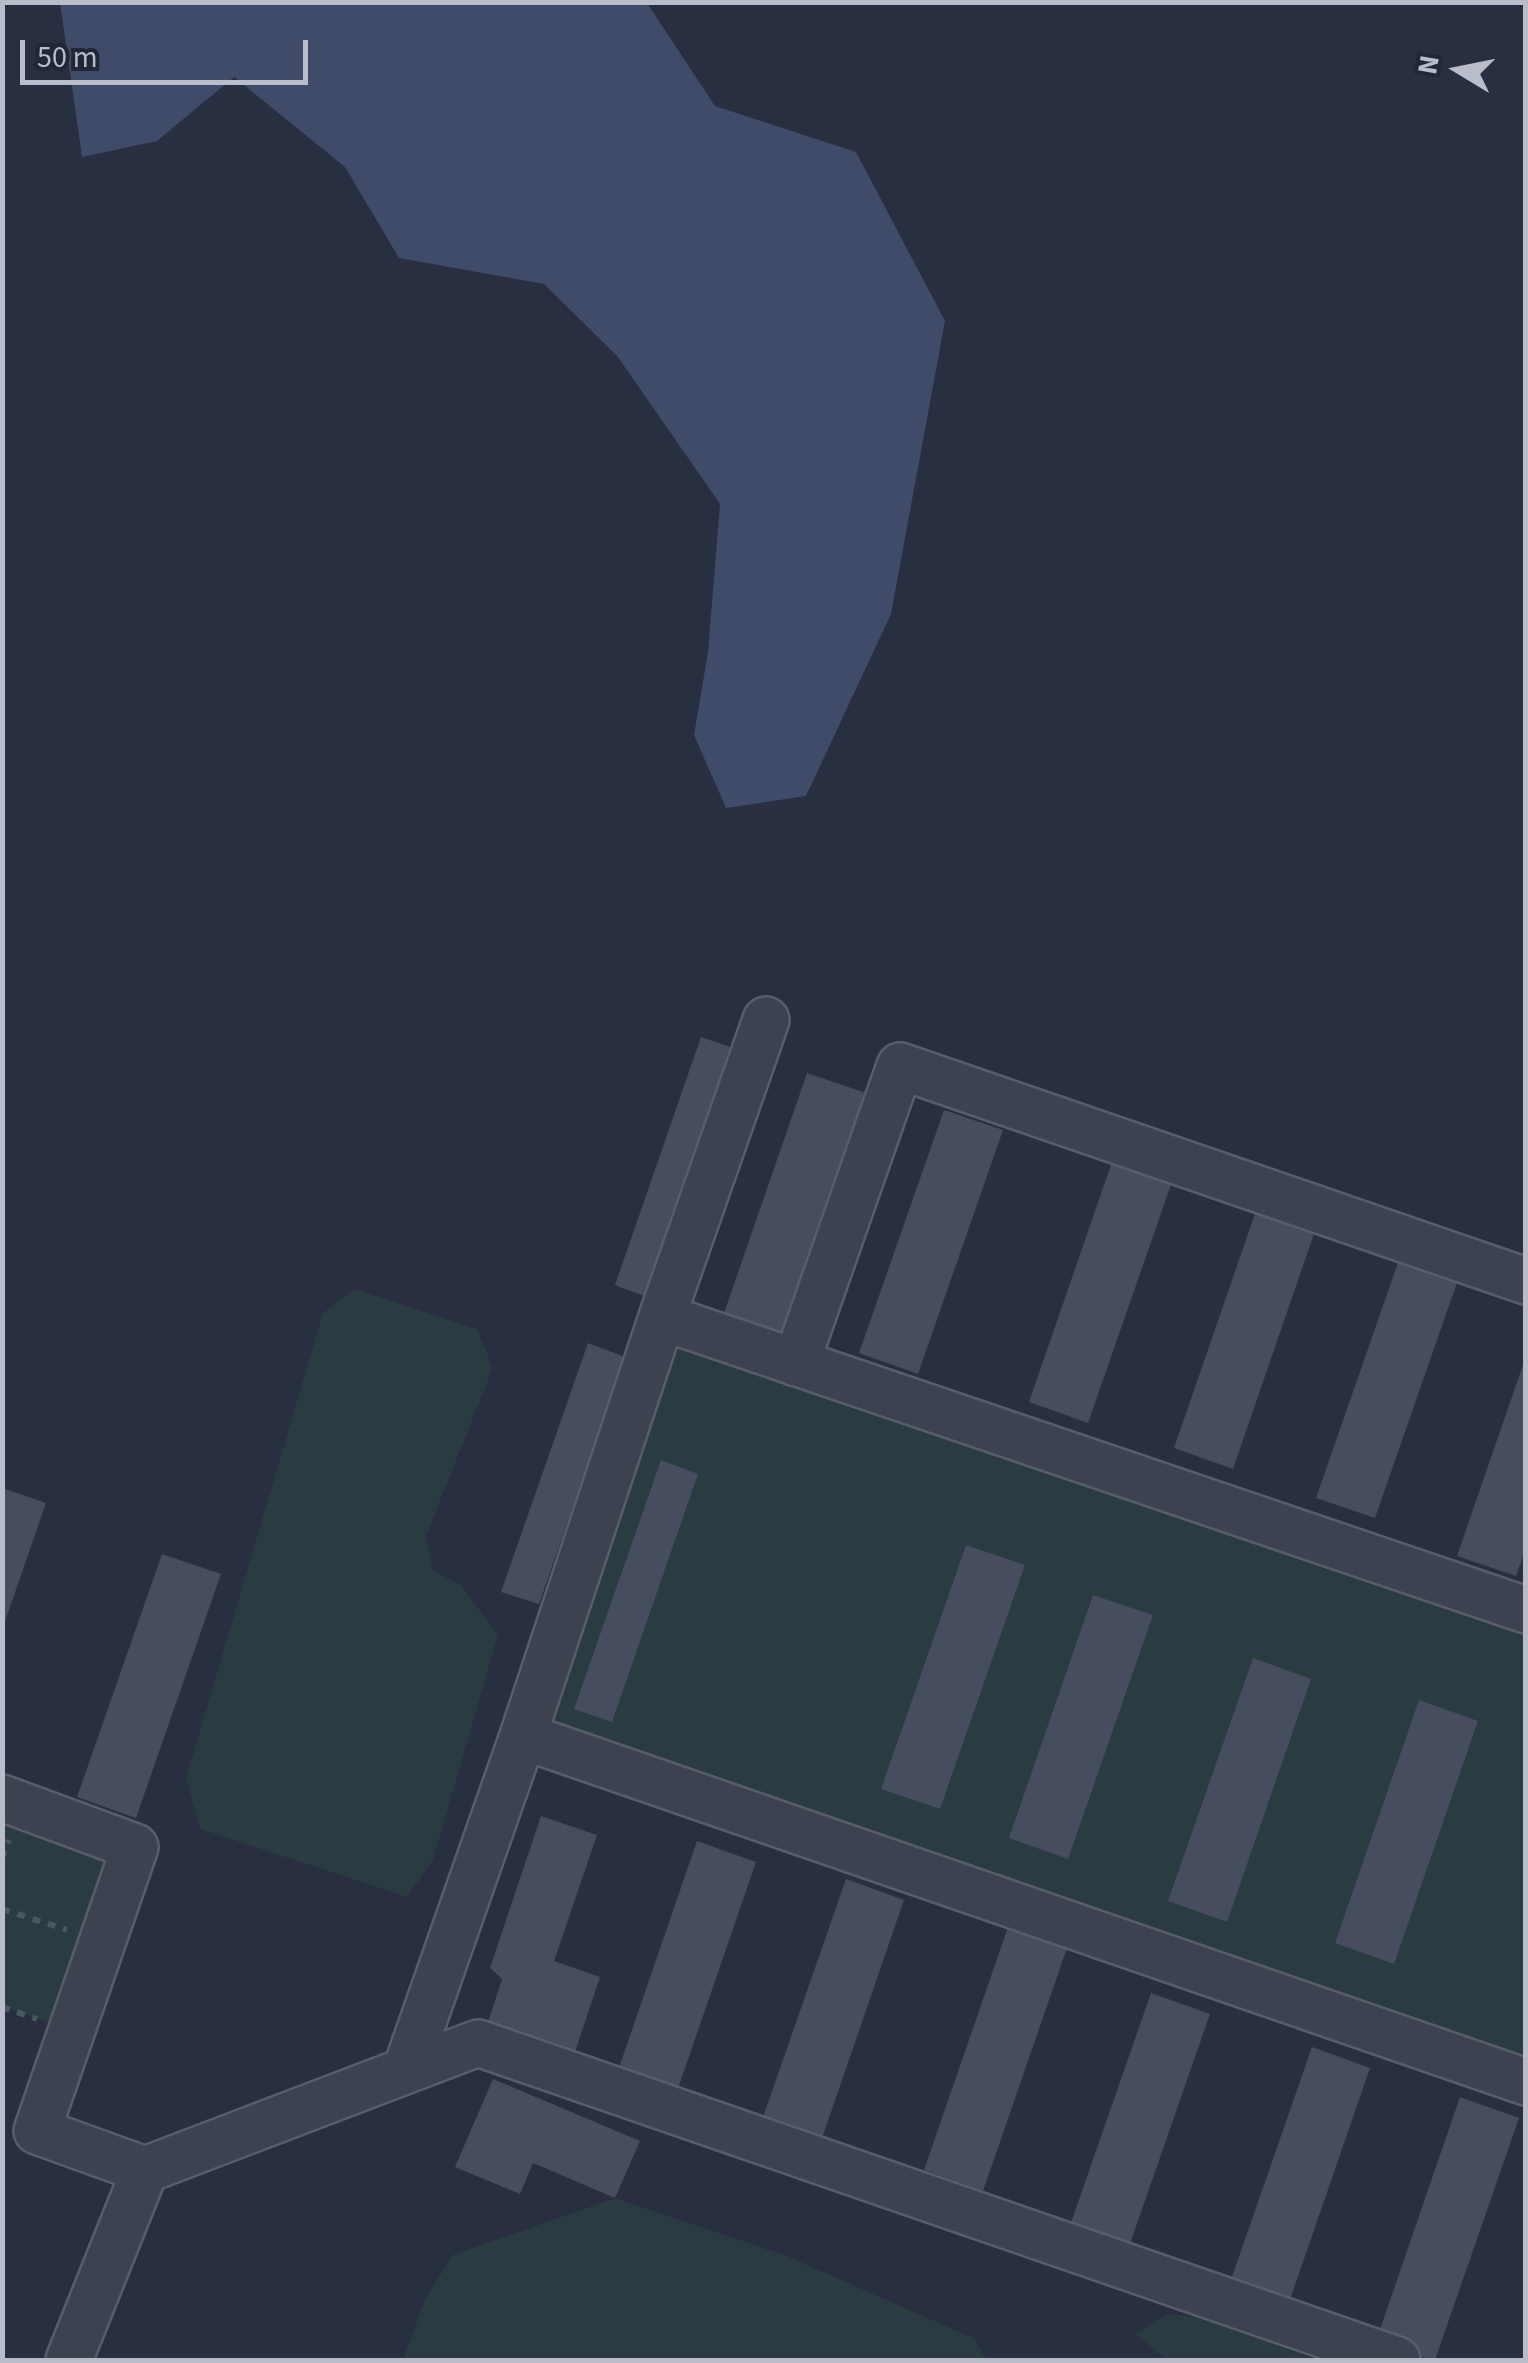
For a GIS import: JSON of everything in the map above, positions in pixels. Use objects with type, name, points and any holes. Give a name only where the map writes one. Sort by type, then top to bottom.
[{"type":"lane","points":[[406,2070],[524,1736],[662,1318],[766,1020]]},
{"type":"lane","points":[[796,1363],[900,1066],[1526,1281]]},
{"type":"lane","points":[[662,1318],[1526,1610]]},
{"type":"lane","points":[[524,1736],[1526,2082]]},
{"type":"lane","points":[[2,1798],[135,1847],[37,2131],[145,2170],[478,2043],[1397,2360]]},
{"type":"lane","points":[[70,2360],[145,2170]]},
{"type":"path","points":[[2,1909],[102,1942]]},
{"type":"shaded area","points":[[355,1289],[477,1329],[493,1368],[426,1536],[433,1571],[461,1585],[498,1635],[433,1860],[407,1897],[200,1829],[186,1778],[323,1313]]},
{"type":"shaded area","points":[[662,1317],[1525,1612],[1525,2082],[523,1736]]},
{"type":"shaded area","points":[[2,1798],[135,1847],[71,2030],[3,2007]]},
{"type":"shaded area","points":[[615,2198],[787,2256],[973,2338],[987,2360],[403,2360],[426,2297],[453,2255]]},
{"type":"shaded area","points":[[1168,2314],[1212,2319],[1315,2360],[1168,2360],[1136,2334]]},
{"type":"water","points":[[60,3],[647,3],[715,106],[856,152],[945,321],[891,614],[806,796],[726,808],[694,735],[708,652],[720,504],[618,357],[544,284],[399,258],[345,167],[234,77],[157,141],[82,157]]},
{"type":"building","points":[[701,1037],[739,1050],[652,1299],[615,1285]]},
{"type":"building","points":[[807,1073],[866,1093],[781,1337],[723,1316]]},
{"type":"building","points":[[944,1110],[1003,1130],[918,1374],[859,1353]]},
{"type":"building","points":[[1113,1159],[1173,1179],[1088,1423],[1029,1402]]},
{"type":"building","points":[[1258,1205],[1317,1225],[1233,1469],[1174,1448]]},
{"type":"building","points":[[1401,1254],[1460,1274],[1375,1518],[1316,1498]]},
{"type":"building","points":[[588,1343],[625,1357],[539,1604],[501,1592]]},
{"type":"building","points":[[1525,1359],[1526,1548],[1516,1576],[1457,1556]]},
{"type":"building","points":[[661,1460],[698,1474],[612,1722],[574,1709]]},
{"type":"building","points":[[2,1488],[46,1503],[3,1627],[2,1627]]},
{"type":"building","points":[[966,1545],[1025,1565],[940,1809],[881,1789]]},
{"type":"building","points":[[162,1554],[221,1574],[136,1818],[77,1797]]},
{"type":"building","points":[[1093,1595],[1153,1615],[1068,1859],[1009,1838]]},
{"type":"building","points":[[1253,1658],[1311,1679],[1227,1922],[1168,1901]]},
{"type":"building","points":[[1419,1700],[1478,1721],[1394,1964],[1335,1943]]},
{"type":"building","points":[[541,1816],[597,1835],[554,1961],[600,1977],[570,2067],[483,2038],[502,1979],[490,1968]]},
{"type":"building","points":[[697,1841],[756,1862],[672,2106],[613,2085]]},
{"type":"building","points":[[846,1879],[904,1900],[820,2144],[761,2123]]},
{"type":"building","points":[[1008,1927],[1067,1948],[983,2191],[924,2170]]},
{"type":"building","points":[[1151,1993],[1210,2014],[1125,2258],[1066,2237]]},
{"type":"building","points":[[1312,2047],[1370,2068],[1286,2311],[1227,2291]]},
{"type":"building","points":[[493,2079],[640,2141],[615,2198],[533,2163],[520,2194],[455,2167]]},
{"type":"building","points":[[1460,2097],[1519,2118],[1435,2360],[1431,2360],[1376,2341]]}]
